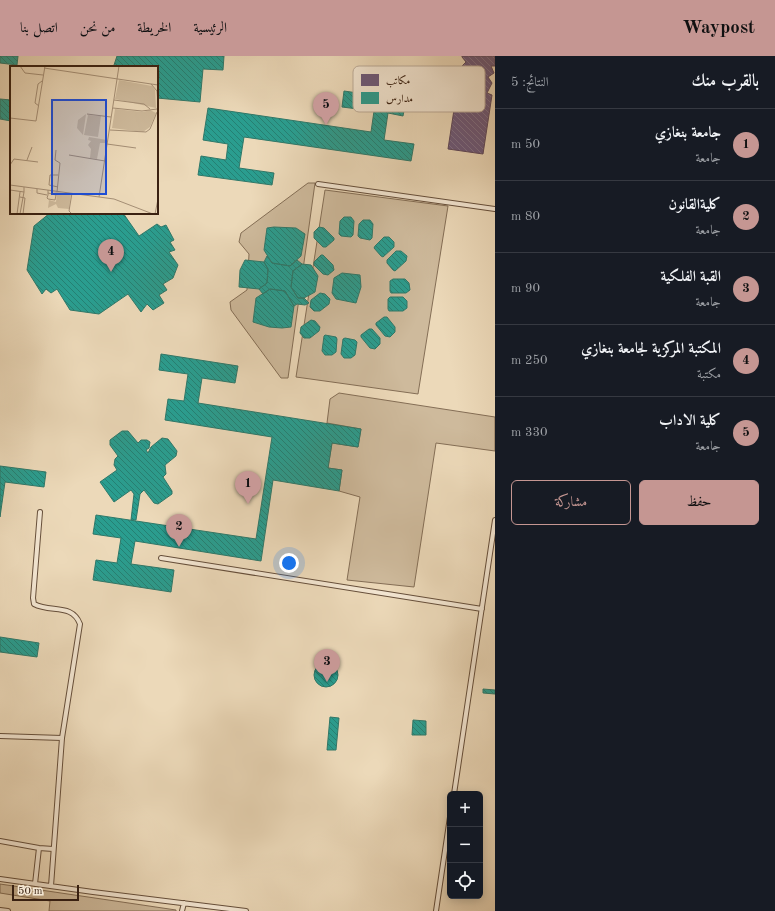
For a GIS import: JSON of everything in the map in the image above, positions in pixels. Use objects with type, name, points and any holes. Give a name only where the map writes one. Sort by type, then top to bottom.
[{"type":"lane","points":[[318,184],[495,209]]},
{"type":"lane","points":[[40,512],[33,598],[34,604],[40,607],[70,611],[77,617],[80,624],[62,738],[50,886]]},
{"type":"lane","points":[[454,791],[495,520]]},
{"type":"lane","points":[[161,558],[482,609]]},
{"type":"lane","points":[[0,736],[62,738]]},
{"type":"lane","points":[[436,911],[449,827]]},
{"type":"lane","points":[[0,840],[39,848],[54,849]]},
{"type":"lane","points":[[35,884],[39,848]]},
{"type":"lane","points":[[0,879],[246,911]]},
{"type":"lane","points":[[182,911],[184,903]]},
{"type":"lane","points":[[0,910],[8,911]]},
{"type":"shaded area","points":[[308,183],[315,183],[288,378],[281,378],[231,310],[230,302],[247,290],[249,254],[239,242],[241,233]]},
{"type":"shaded area","points":[[325,190],[448,206],[418,394],[296,377]]},
{"type":"shaded area","points":[[339,393],[495,417],[495,451],[436,443],[414,587],[347,580],[360,497],[339,491],[342,470],[328,468],[332,443],[358,447],[361,429],[327,423],[330,399]]},
{"type":"shaded area","points":[[0,884],[176,911],[49,911],[50,901],[0,893]]},
{"type":"building: مكاتب","points":[[495,56],[495,66],[491,66],[494,73],[488,77],[492,83],[487,93],[492,95],[483,154],[448,149],[454,112],[485,112],[485,66],[462,66],[466,62],[462,57]]},
{"type":"building: مدارس","points":[[0,56],[18,56],[17,65],[0,63]]},
{"type":"building: مدارس","points":[[117,56],[224,56],[223,70],[203,69],[200,102],[158,98],[158,66],[114,65]]},
{"type":"building: مدارس","points":[[344,91],[353,92],[353,108],[342,107]]},
{"type":"building: مدارس","points":[[0,99],[10,100],[10,121],[0,119]]},
{"type":"building: مدارس","points":[[208,108],[371,132],[374,112],[404,112],[403,116],[388,113],[384,140],[414,144],[411,161],[244,137],[239,168],[274,173],[272,185],[198,175],[201,156],[226,160],[228,144],[203,140]]},
{"type":"building: مدارس","points":[[49,214],[124,214],[139,236],[157,224],[161,227],[166,225],[174,240],[170,242],[175,250],[169,252],[178,265],[173,278],[163,284],[167,290],[159,295],[164,303],[153,310],[147,304],[141,312],[128,294],[99,314],[70,310],[57,289],[51,293],[46,289],[42,294],[27,270],[34,226]]},
{"type":"building: مدارس","points":[[344,217],[351,217],[354,221],[353,235],[351,237],[341,236],[339,234],[340,221]]},
{"type":"building: مدارس","points":[[363,220],[370,220],[373,224],[372,238],[370,240],[360,238],[358,236],[359,224]]},
{"type":"building: مدارس","points":[[319,227],[324,228],[334,238],[334,240],[326,247],[323,247],[314,238],[314,232]]},
{"type":"building: مدارس","points":[[267,228],[296,228],[305,234],[301,256],[290,266],[272,263],[264,250]]},
{"type":"building: مدارس","points":[[384,237],[389,237],[394,242],[394,247],[383,257],[374,248]]},
{"type":"building: مدارس","points":[[396,251],[401,251],[407,256],[406,261],[395,271],[387,263],[387,260]]},
{"type":"building: مدارس","points":[[321,255],[323,255],[333,265],[334,270],[328,275],[323,274],[314,265],[314,262]]},
{"type":"building: مدارس","points":[[267,256],[272,263],[290,266],[297,260],[302,264],[293,271],[291,287],[298,298],[304,298],[309,303],[305,305],[297,304],[294,306],[285,291],[270,289],[263,294],[259,289],[267,283],[268,269],[264,262]]},
{"type":"building: مدارس","points":[[245,260],[264,262],[268,269],[267,283],[259,289],[239,287],[240,270]]},
{"type":"building: مدارس","points":[[302,264],[311,265],[318,276],[315,292],[304,298],[298,298],[291,287],[293,271]]},
{"type":"building: مدارس","points":[[342,273],[360,275],[361,287],[356,303],[336,299],[332,293],[334,278]]},
{"type":"building: مدارس","points":[[393,279],[405,279],[409,283],[410,290],[406,293],[391,293],[390,281]]},
{"type":"building: مدارس","points":[[270,289],[285,291],[294,306],[291,327],[269,327],[253,322],[256,298]]},
{"type":"building: مدارس","points":[[320,293],[325,294],[330,299],[329,304],[320,311],[314,311],[310,307],[311,300]]},
{"type":"building: مدارس","points":[[390,297],[403,297],[407,301],[407,308],[403,311],[389,311],[388,299]]},
{"type":"building: مدارس","points":[[384,317],[387,317],[395,327],[395,332],[390,337],[385,336],[376,325],[376,323]]},
{"type":"building: مدارس","points":[[311,320],[315,321],[320,327],[319,331],[310,338],[304,338],[300,333],[301,327]]},
{"type":"building: مدارس","points":[[369,329],[372,329],[380,338],[380,344],[375,349],[370,348],[361,337],[361,335]]},
{"type":"building: مدارس","points":[[325,335],[336,337],[337,339],[336,352],[332,355],[325,355],[322,351]]},
{"type":"building: مدارس","points":[[343,339],[355,340],[357,342],[355,355],[351,358],[344,358],[341,354]]},
{"type":"building: مدارس","points":[[161,354],[238,366],[235,383],[202,378],[198,403],[361,429],[358,447],[332,443],[328,468],[342,470],[339,491],[273,480],[261,561],[135,541],[131,564],[174,570],[171,592],[93,580],[96,560],[117,563],[121,538],[93,534],[96,515],[256,539],[272,437],[165,420],[168,399],[184,401],[188,374],[159,370]]},
{"type":"building: مدارس","points":[[122,431],[128,431],[138,443],[141,440],[147,440],[150,442],[149,448],[146,450],[148,453],[151,447],[162,438],[168,439],[177,451],[176,456],[165,465],[166,474],[163,477],[172,491],[172,494],[158,504],[154,503],[144,490],[140,494],[136,520],[131,520],[134,494],[131,490],[114,502],[100,482],[117,470],[114,465],[115,459],[118,456],[110,445],[110,440]]},
{"type":"building: مدارس","points":[[0,466],[46,472],[44,487],[5,482],[0,517]]},
{"type":"building: مدارس","points":[[0,637],[39,643],[37,657],[0,652]]},
{"type":"building: مدارس","points":[[326,663],[334,667],[338,675],[334,683],[326,687],[318,683],[314,675],[318,667]]},
{"type":"building: مدارس","points":[[483,689],[495,690],[495,694],[483,693]]},
{"type":"building: مدارس","points":[[330,717],[339,718],[336,750],[327,750]]},
{"type":"building: مدارس","points":[[413,720],[426,721],[426,735],[412,735]]},
{"type":"place","name":"كلية الاداب","points":[[326,125]]},
{"type":"place","name":"المكتبة المركزية لجامعة بنغازي","points":[[111,272]]},
{"type":"place","name":"جامعة بنغازي","points":[[248,504]]},
{"type":"place","name":"كليةالقانون","points":[[179,547]]},
{"type":"place","name":"القبة الفلكية","points":[[327,682]]}]
